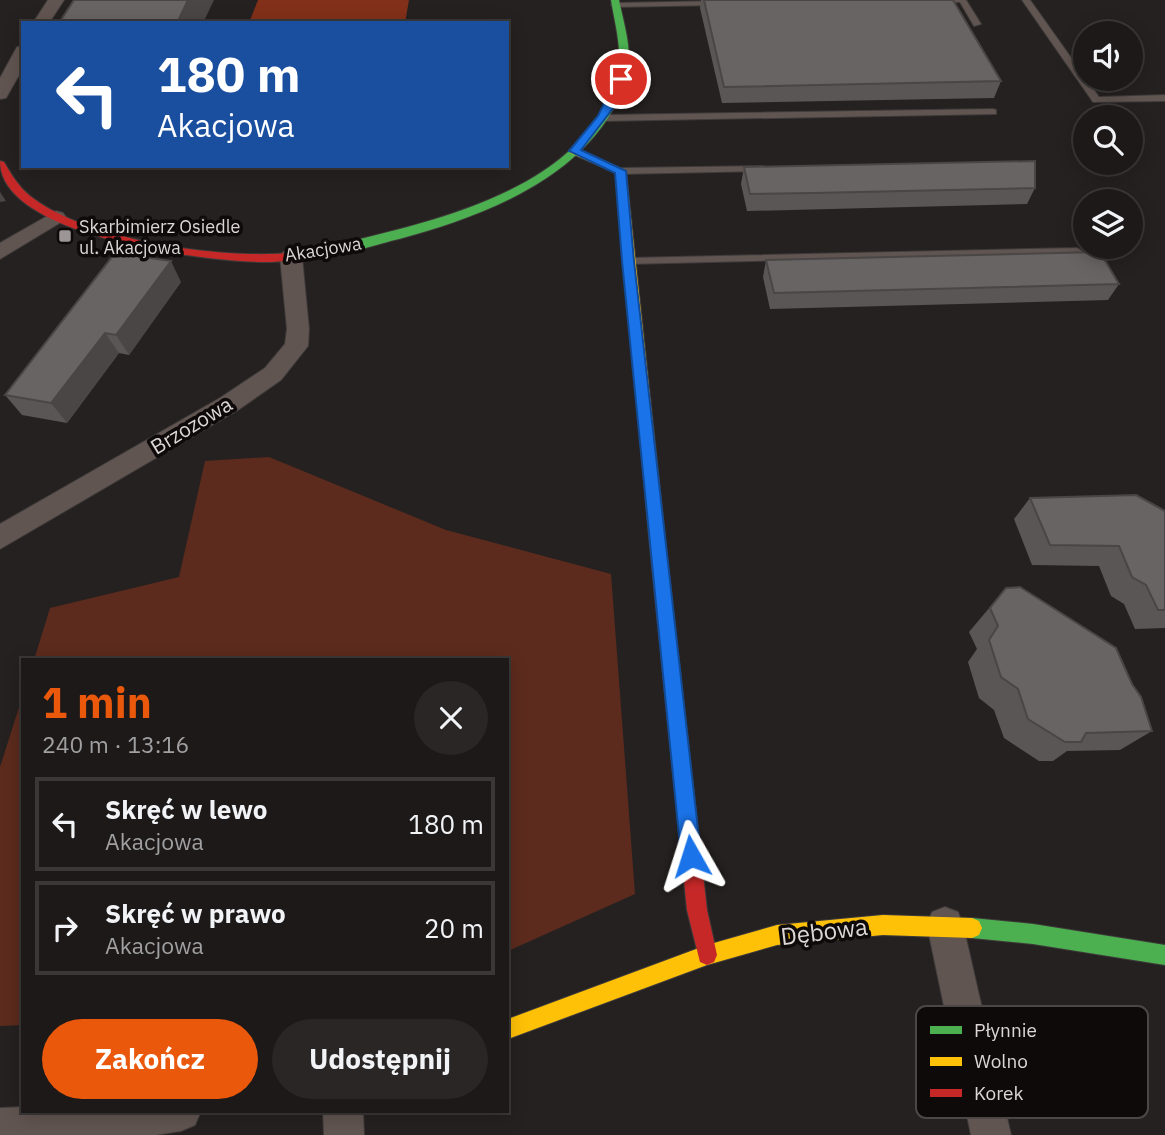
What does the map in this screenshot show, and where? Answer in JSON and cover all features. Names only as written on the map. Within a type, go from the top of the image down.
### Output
[{"type":"street","points":[[42,21],[56,0]]},
{"type":"street","name":"Akacjowa","points":[[0,164],[2,171],[22,196],[56,217],[87,230],[208,255],[291,257],[408,235],[523,187],[574,151],[612,103],[621,79],[623,57],[615,2]]},
{"type":"street","points":[[0,94],[21,55]]},
{"type":"street","points":[[574,151],[621,171],[628,261],[697,909],[707,955]]},
{"type":"street","points":[[0,252],[56,217]]},
{"type":"street","name":"Brzozowa","points":[[0,538],[229,404],[273,374],[296,346],[298,329],[291,257]]},
{"type":"street","name":"Dębowa","points":[[509,1029],[707,955],[777,935],[883,925],[945,925],[1033,934],[1165,955]]},
{"type":"street","points":[[945,925],[963,1006]]},
{"type":"street","points":[[0,1128],[126,1120],[169,1113]]},
{"type":"street","points":[[343,1113],[344,1135]]},
{"type":"lane","points":[[921,1],[962,0],[976,24]]},
{"type":"lane","points":[[1026,0],[1096,100],[1165,98]]},
{"type":"lane","points":[[615,2],[726,3]]},
{"type":"lane","points":[[602,118],[993,112]]},
{"type":"lane","points":[[621,171],[775,169]]},
{"type":"lane","points":[[628,261],[1073,251]]},
{"type":"shaded area","points":[[258,0],[409,0],[405,21],[250,21]]},
{"type":"shaded area","points":[[269,457],[446,530],[611,574],[635,894],[509,951],[509,658],[35,658],[50,608],[179,577],[205,461]]},
{"type":"shaded area","points":[[21,701],[21,1025],[0,1026],[0,767]]},
{"type":"building","points":[[74,0],[188,0],[178,21],[60,21]]},
{"type":"building","points":[[704,0],[953,0],[1001,81],[724,87]]},
{"type":"building","points":[[1035,161],[1035,188],[813,193],[750,194],[744,167]]},
{"type":"building","points":[[115,253],[171,261],[116,335],[105,333],[51,403],[5,395]]},
{"type":"building","points":[[1073,253],[1073,259],[1104,259],[1119,284],[774,293],[766,260]]},
{"type":"building","points":[[1136,495],[1165,511],[1165,610],[1158,610],[1146,585],[1132,577],[1119,546],[1050,545],[1030,498]]},
{"type":"building","points":[[1020,587],[1116,648],[1132,684],[1141,697],[1152,731],[1086,733],[1081,742],[1065,742],[1028,719],[1018,689],[1001,677],[989,640],[998,626],[990,608],[1006,588]]},
{"type":"traffic: fast","points":[[340,248],[420,229],[462,215],[504,197],[544,175],[577,148],[604,117],[621,80],[623,50],[615,0]]},
{"type":"traffic: fast","points":[[972,928],[1033,934],[1165,955]]},
{"type":"traffic: slow","points":[[574,151],[621,171],[658,547]]},
{"type":"traffic: slow","points":[[509,1029],[707,955],[777,935],[883,925],[972,928]]},
{"type":"traffic: jam","points":[[0,164],[14,187],[34,204],[57,217],[115,237],[182,251],[245,257],[271,258],[340,248]]},
{"type":"traffic: jam","points":[[658,547],[697,910],[707,955]]},
{"type":"place","name":"Skarbimierz Osiedle ul. Akacjowa","points":[[65,236]]},
{"type":"route","points":[[621,79],[612,103],[574,151],[621,171],[628,261],[691,856]]}]
